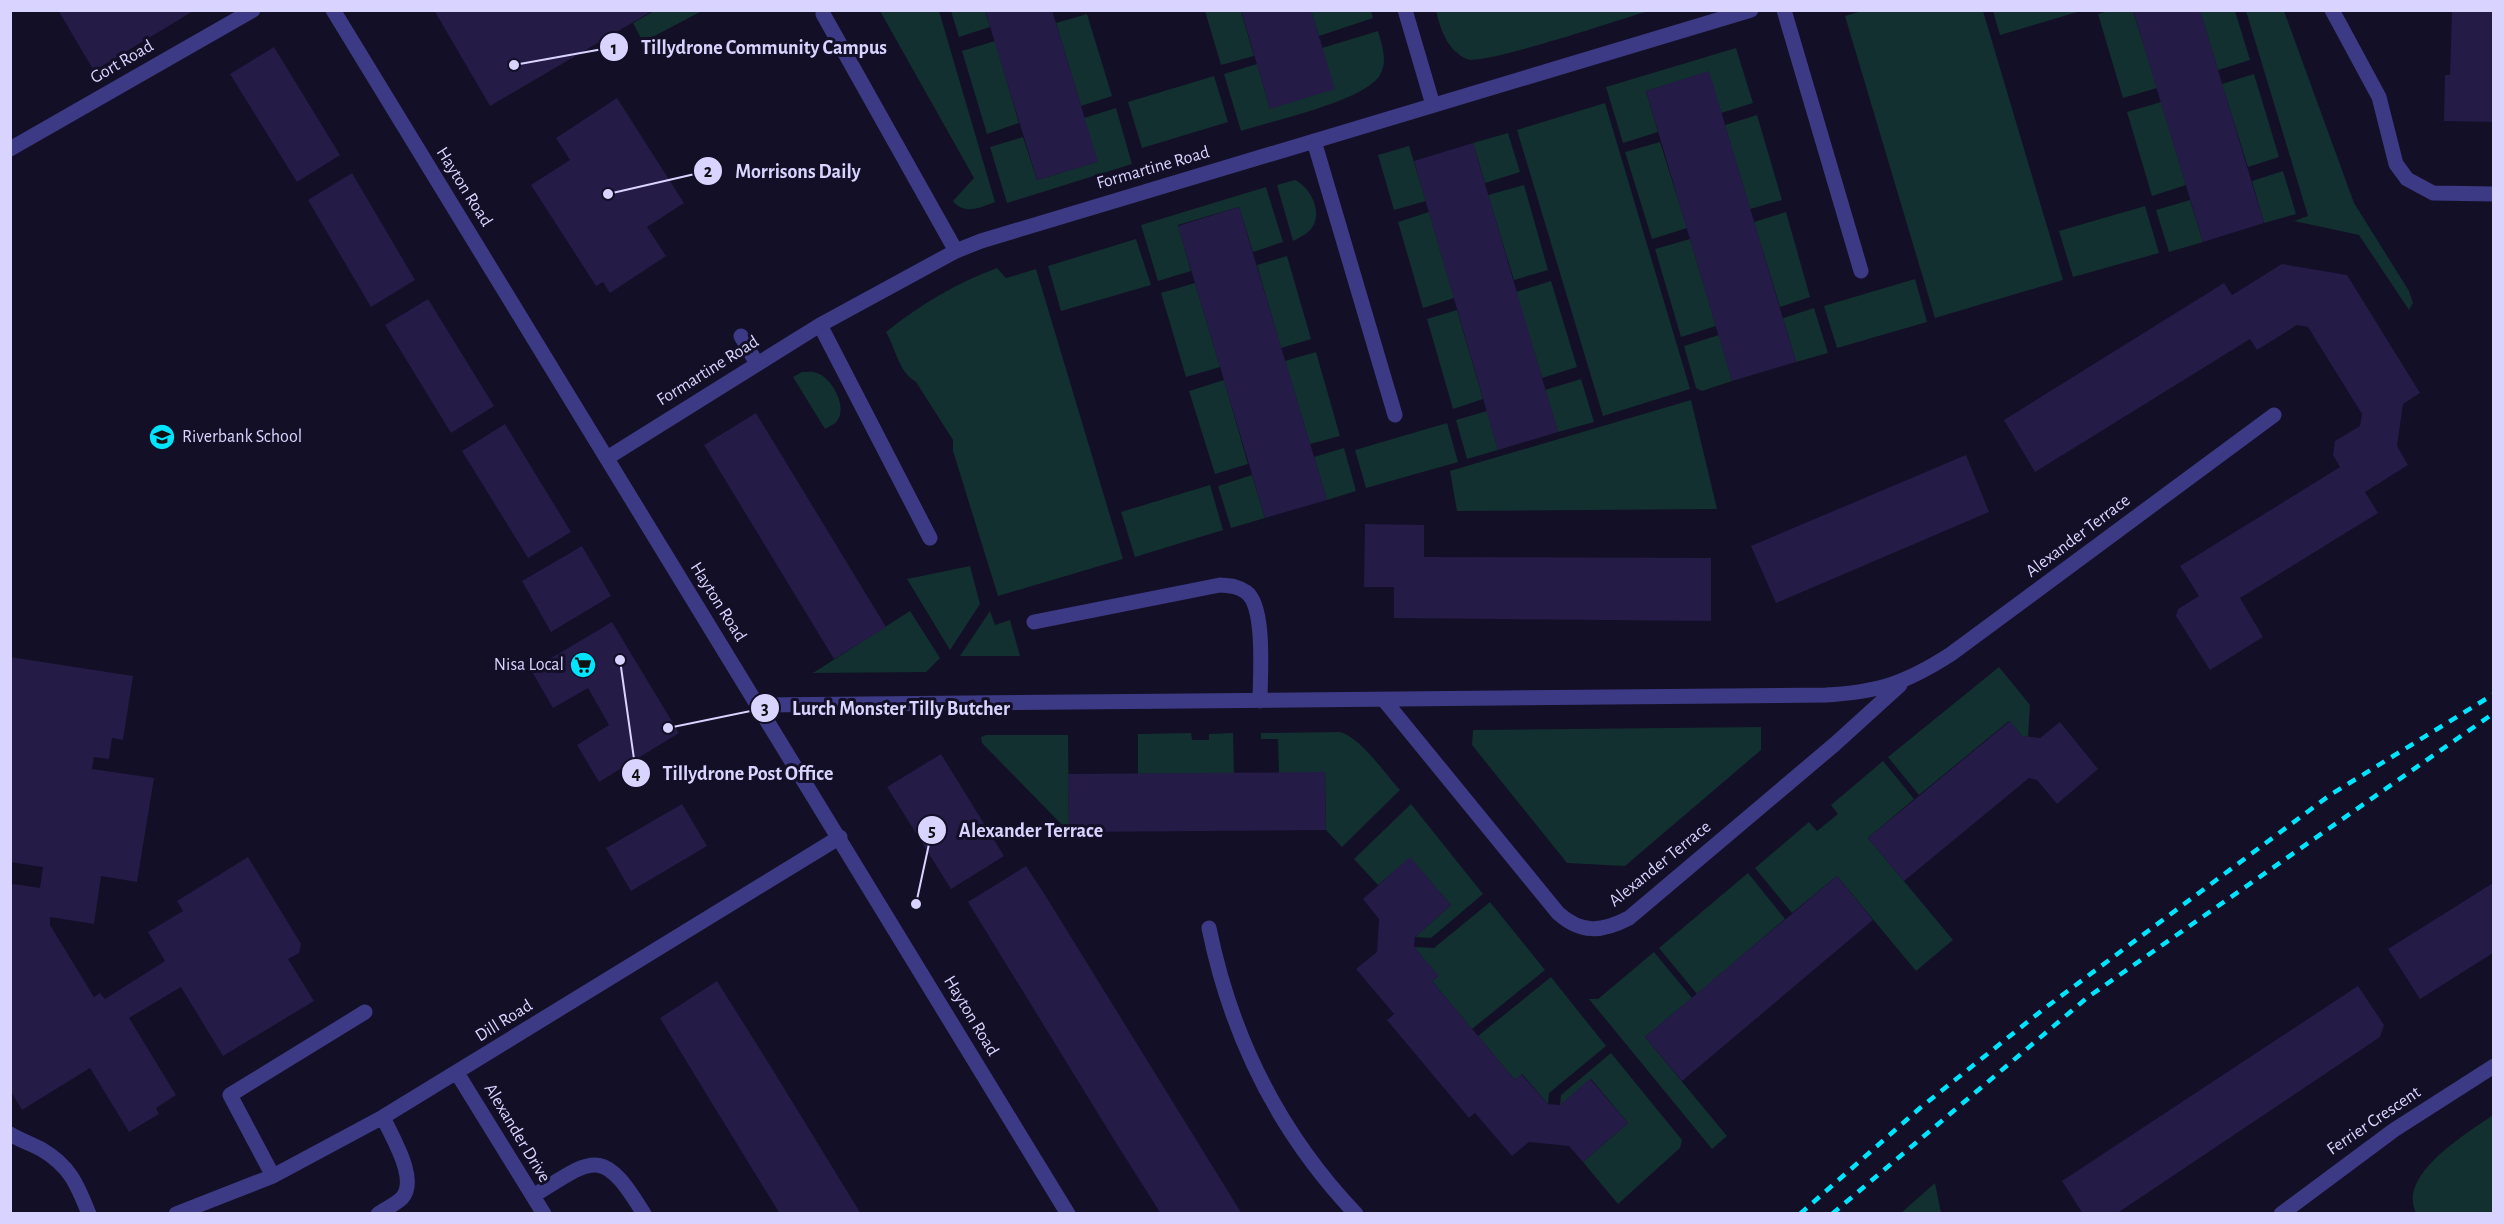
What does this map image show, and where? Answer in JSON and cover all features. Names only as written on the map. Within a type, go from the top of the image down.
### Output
[{"type":"street","name":"Gort Road","points":[[10,149],[253,10]]},
{"type":"street","name":"Hayton Road","points":[[333,10],[840,837],[1068,1214]]},
{"type":"street","points":[[1405,10],[1433,105]]},
{"type":"street","name":"Formartine Road","points":[[607,458],[820,325],[956,251],[1020,228],[1751,10]]},
{"type":"street","points":[[1784,10],[1862,271]]},
{"type":"street","points":[[2332,10],[2379,97],[2396,164],[2407,179],[2433,193],[2493,194]]},
{"type":"street","points":[[823,14],[956,251]]},
{"type":"street","points":[[1314,141],[1395,415]]},
{"type":"street","points":[[820,325],[930,538]]},
{"type":"street","points":[[741,336],[757,364]]},
{"type":"street","name":"Alexander Terrace","points":[[758,705],[1826,695],[1876,690],[1902,682],[1952,654],[2274,415]]},
{"type":"street","points":[[1034,622],[1220,585],[1236,586],[1248,593],[1256,606],[1259,626],[1260,701]]},
{"type":"street","name":"Alexander Terrace","points":[[1384,700],[1557,914],[1579,928],[1597,929],[1615,926],[1629,918],[1835,744],[1902,682]]},
{"type":"street","name":"Dill Road","points":[[176,1214],[273,1176],[383,1117],[840,837]]},
{"type":"street","points":[[1209,928],[1224,992],[1250,1059],[1299,1143],[1320,1173],[1356,1214]]},
{"type":"street","points":[[273,1176],[230,1095],[365,1012]]},
{"type":"street","name":"Ferrier Crescent","points":[[2281,1214],[2394,1130],[2493,1066]]},
{"type":"street","name":"Alexander Drive","points":[[457,1073],[544,1214]]},
{"type":"street","points":[[378,1214],[402,1198],[408,1182],[403,1162],[383,1117]]},
{"type":"street","points":[[10,1134],[41,1150],[68,1169],[89,1214]]},
{"type":"street","points":[[533,1196],[574,1170],[585,1165],[597,1165],[608,1167],[617,1174],[644,1214]]},
{"type":"green space","points":[[1436,10],[1649,11],[1525,49],[1479,59],[1467,59],[1450,45]]},
{"type":"green space","points":[[1993,10],[2081,11],[2000,35]]},
{"type":"green space","points":[[654,11],[702,11],[643,42],[633,23]]},
{"type":"green space","points":[[880,11],[939,11],[995,202],[968,209],[958,206],[953,201],[974,178]]},
{"type":"green space","points":[[951,11],[985,11],[990,27],[959,37]]},
{"type":"green space","points":[[1205,11],[1241,11],[1254,56],[1221,65]]},
{"type":"green space","points":[[1311,11],[1371,11],[1373,18],[1319,36]]},
{"type":"green space","points":[[1862,11],[1983,11],[2063,280],[1935,318],[1845,16]]},
{"type":"green space","points":[[2108,11],[2133,11],[2157,88],[2123,98],[2098,14]]},
{"type":"green space","points":[[2200,11],[2235,11],[2250,60],[2218,70]]},
{"type":"green space","points":[[2246,11],[2284,11],[2354,203],[2409,291],[2413,303],[2409,310],[2359,235],[2294,221],[2308,216]]},
{"type":"green space","points":[[1087,14],[1112,96],[1081,106],[1056,23]]},
{"type":"green space","points":[[1378,31],[1384,53],[1384,64],[1380,75],[1371,84],[1337,102],[1241,131],[1224,74],[1257,64],[1270,109],[1322,48]]},
{"type":"green space","points":[[995,41],[1019,123],[987,134],[962,51]]},
{"type":"green space","points":[[1736,48],[1753,103],[1721,113],[1708,72],[1646,91],[1658,132],[1623,143],[1606,87]]},
{"type":"green space","points":[[2254,74],[2279,157],[2248,167],[2222,84]]},
{"type":"green space","points":[[1214,76],[1228,122],[1142,148],[1128,102]]},
{"type":"green space","points":[[2161,102],[2186,185],[2152,196],[2127,112]]},
{"type":"green space","points":[[1605,103],[1690,389],[1603,416],[1517,130]]},
{"type":"green space","points":[[1116,108],[1132,164],[1007,203],[990,147],[1023,137],[1037,180],[1097,162],[1084,118]]},
{"type":"green space","points":[[1757,115],[1782,200],[1750,209],[1725,125]]},
{"type":"green space","points":[[1508,133],[1520,172],[1485,183],[1473,143]]},
{"type":"green space","points":[[1660,142],[1687,228],[1652,239],[1625,152]]},
{"type":"green space","points":[[1409,146],[1426,201],[1394,210],[1378,155]]},
{"type":"green space","points":[[2283,171],[2296,214],[2264,223],[2252,181]]},
{"type":"green space","points":[[1295,180],[1310,193],[1316,213],[1313,226],[1293,241],[1277,185]]},
{"type":"green space","points":[[1524,185],[1548,270],[1514,280],[1488,195]]},
{"type":"green space","points":[[1266,187],[1283,242],[1253,252],[1239,207],[1178,225],[1191,271],[1158,281],[1141,225]]},
{"type":"green space","points":[[2190,200],[2203,242],[2169,252],[2156,210]]},
{"type":"green space","points":[[2145,206],[2159,253],[2073,277],[2059,231]]},
{"type":"green space","points":[[1429,212],[1454,298],[1423,308],[1398,222]]},
{"type":"green space","points":[[1786,212],[1810,297],[1780,307],[1754,222]]},
{"type":"green space","points":[[1136,239],[1151,285],[1061,311],[1048,266]]},
{"type":"green space","points":[[1690,239],[1716,326],[1681,337],[1655,249]]},
{"type":"green space","points":[[1287,256],[1311,339],[1281,348],[1257,265]]},
{"type":"green space","points":[[997,268],[1006,278],[1036,269],[1123,559],[998,596],[953,451],[953,440],[916,382],[901,366],[886,332],[939,296]]},
{"type":"green space","points":[[1915,279],[1927,322],[1837,348],[1824,306]]},
{"type":"green space","points":[[1551,281],[1577,367],[1542,378],[1516,292]]},
{"type":"green space","points":[[1195,283],[1220,367],[1186,377],[1161,293]]},
{"type":"green space","points":[[1814,308],[1828,353],[1796,362],[1783,318]]},
{"type":"green space","points":[[1457,310],[1483,399],[1453,409],[1427,319]]},
{"type":"green space","points":[[1719,335],[1732,381],[1702,391],[1696,388],[1684,346]]},
{"type":"green space","points":[[1316,352],[1340,436],[1310,444],[1285,361]]},
{"type":"green space","points":[[802,372],[813,372],[823,376],[837,394],[841,408],[840,415],[836,422],[825,429],[793,377]]},
{"type":"green space","points":[[1581,379],[1594,422],[1558,432],[1545,390]]},
{"type":"green space","points":[[1224,380],[1248,464],[1215,474],[1189,391]]},
{"type":"green space","points":[[1691,400],[1717,509],[1457,511],[1450,471]]},
{"type":"green space","points":[[1487,411],[1498,450],[1467,459],[1456,420]]},
{"type":"green space","points":[[1447,423],[1458,462],[1366,488],[1355,450]]},
{"type":"green space","points":[[1344,448],[1356,491],[1327,500],[1314,457]]},
{"type":"green space","points":[[1252,475],[1265,518],[1231,528],[1218,486]]},
{"type":"green space","points":[[1210,485],[1223,530],[1135,557],[1121,512]]},
{"type":"green space","points":[[970,566],[980,604],[950,650],[907,579]]},
{"type":"green space","points":[[910,611],[940,658],[926,672],[813,673]]},
{"type":"green space","points":[[990,611],[995,625],[1010,620],[1020,656],[960,656]]},
{"type":"green space","points":[[1999,667],[2030,705],[2028,737],[2022,736],[2009,721],[1919,795],[1888,757]]},
{"type":"green space","points":[[1761,727],[1761,750],[1625,866],[1567,863],[1472,745],[1473,730]]},
{"type":"green space","points":[[1339,732],[1355,740],[1372,756],[1400,790],[1342,847],[1326,830],[1325,773],[1279,773],[1278,739],[1261,739],[1261,733]]},
{"type":"green space","points":[[1191,733],[1192,740],[1209,740],[1209,734],[1233,733],[1234,773],[1138,774],[1138,734]]},
{"type":"green space","points":[[986,735],[1068,735],[1069,832],[982,743],[981,737]]},
{"type":"green space","points":[[1883,761],[1914,799],[1868,838],[1953,940],[1916,971],[1837,876],[1792,913],[1755,868],[1809,822],[1817,831],[1838,814],[1831,805]]},
{"type":"green space","points":[[1411,804],[1483,894],[1431,938],[1415,937],[1451,905],[1410,858],[1378,885],[1354,859]]},
{"type":"green space","points":[[1748,873],[1785,919],[1697,994],[1659,948]]},
{"type":"green space","points":[[1490,902],[1545,970],[1472,1029],[1432,981],[1438,976],[1414,947],[1434,948]]},
{"type":"green space","points":[[1654,952],[1692,998],[1645,1037],[1727,1136],[1712,1149],[1589,999],[1598,999]]},
{"type":"green space","points":[[1551,977],[1606,1046],[1549,1093],[1548,1104],[1522,1074],[1515,1080],[1478,1036]]},
{"type":"green space","points":[[1611,1053],[1682,1140],[1680,1148],[1618,1204],[1583,1162],[1628,1123],[1591,1079],[1560,1105],[1561,1095]]},
{"type":"green space","points":[[2493,1115],[2493,1213],[2416,1213],[2413,1198],[2416,1184],[2425,1170],[2438,1156]]},
{"type":"green space","points":[[1935,1183],[1941,1213],[1901,1213]]},
{"type":"building","points":[[58,10],[195,10],[94,71]]},
{"type":"building","points":[[434,10],[654,10],[490,106]]},
{"type":"building","points":[[985,10],[1052,10],[1098,162],[1037,180]]},
{"type":"building","points":[[1241,10],[1311,10],[1335,89],[1270,109]]},
{"type":"building","points":[[2133,10],[2200,10],[2264,223],[2203,242]]},
{"type":"building","points":[[2452,11],[2493,12],[2493,122],[2444,121],[2445,75],[2450,75]]},
{"type":"building","points":[[274,47],[340,155],[297,182],[230,74]]},
{"type":"building","points":[[1709,71],[1796,362],[1732,381],[1646,91]]},
{"type":"building","points":[[617,98],[684,203],[647,227],[666,256],[610,293],[603,282],[596,286],[531,185],[570,160],[556,138]]},
{"type":"building","points":[[1473,143],[1558,432],[1498,450],[1414,161]]},
{"type":"building","points":[[352,173],[415,280],[371,307],[308,200]]},
{"type":"building","points":[[1239,207],[1327,500],[1265,518],[1178,226]]},
{"type":"building","points":[[2282,264],[2347,275],[2420,393],[2403,404],[2397,446],[2408,465],[2365,492],[2378,513],[2240,598],[2263,637],[2210,670],[2176,616],[2178,609],[2199,596],[2180,566],[2340,467],[2333,455],[2335,441],[2360,426],[2362,414],[2308,327],[2297,325],[2257,350],[2250,339],[2035,472],[2004,420],[2224,283],[2232,295]]},
{"type":"building","points":[[428,299],[494,406],[451,433],[385,325]]},
{"type":"building","points":[[756,413],[886,627],[834,659],[704,445]]},
{"type":"building","points":[[505,424],[571,532],[528,558],[462,451]]},
{"type":"building","points":[[1966,455],[1989,512],[1776,603],[1751,546]]},
{"type":"building","points":[[1365,524],[1424,525],[1424,557],[1711,558],[1711,621],[1394,618],[1394,587],[1364,587]]},
{"type":"building","points":[[582,546],[611,596],[551,632],[522,581]]},
{"type":"building","points":[[612,622],[679,733],[599,782],[577,745],[609,725],[588,688],[553,708],[531,670]]},
{"type":"building","points":[[10,657],[133,676],[123,740],[112,738],[109,759],[94,757],[92,769],[154,778],[137,882],[101,876],[94,924],[50,917],[50,925],[94,997],[100,993],[105,999],[165,961],[148,932],[183,911],[177,901],[248,857],[301,944],[299,953],[288,959],[314,1001],[223,1056],[181,987],[129,1018],[176,1095],[156,1108],[159,1114],[129,1132],[90,1068],[22,1110],[10,1090],[10,886],[14,884],[40,888],[43,867],[10,862]]},
{"type":"building","points":[[2010,721],[2022,736],[2040,738],[2060,722],[2098,769],[2057,804],[2037,780],[2029,778],[1904,881],[1868,838]]},
{"type":"building","points":[[941,754],[1004,856],[951,889],[887,787]]},
{"type":"building","points":[[1325,772],[1326,830],[1069,832],[1068,774]]},
{"type":"building","points":[[682,804],[707,846],[631,891],[606,848]]},
{"type":"building","points":[[1410,857],[1451,905],[1415,937],[1414,947],[1439,976],[1432,981],[1515,1080],[1521,1074],[1548,1104],[1560,1105],[1590,1079],[1628,1123],[1583,1162],[1569,1146],[1529,1142],[1512,1156],[1475,1113],[1469,1118],[1387,1020],[1394,1014],[1356,969],[1377,952],[1379,919],[1363,899]]},
{"type":"building","points":[[1026,866],[1242,1214],[1161,1214],[1113,1138],[968,902]]},
{"type":"building","points":[[1837,876],[1873,920],[1682,1081],[1645,1037]]},
{"type":"building","points":[[2493,883],[2493,953],[2420,999],[2388,949]]},
{"type":"building","points":[[717,981],[861,1214],[780,1214],[660,1018]]},
{"type":"building","points":[[2358,986],[2384,1025],[2380,1037],[2116,1214],[2083,1214],[2062,1181]]},
{"type":"railway","points":[[1800,1214],[1920,1108],[2045,1008],[2330,795],[2494,694]]},
{"type":"railway","points":[[1832,1214],[2088,997],[2494,713]]},
{"type":"place","name":"Tillydrone Community Campus","points":[[514,65]]},
{"type":"place","name":"Morrisons Daily","points":[[608,194]]},
{"type":"place","name":"Riverbank School","points":[[162,437]]},
{"type":"place","name":"Tillydrone Post Office","points":[[620,660]]},
{"type":"place","name":"Nisa Local","points":[[583,665]]},
{"type":"place","name":"Lurch Monster Tilly Butcher","points":[[668,728]]},
{"type":"place","name":"Alexander Terrace","points":[[916,904]]}]
